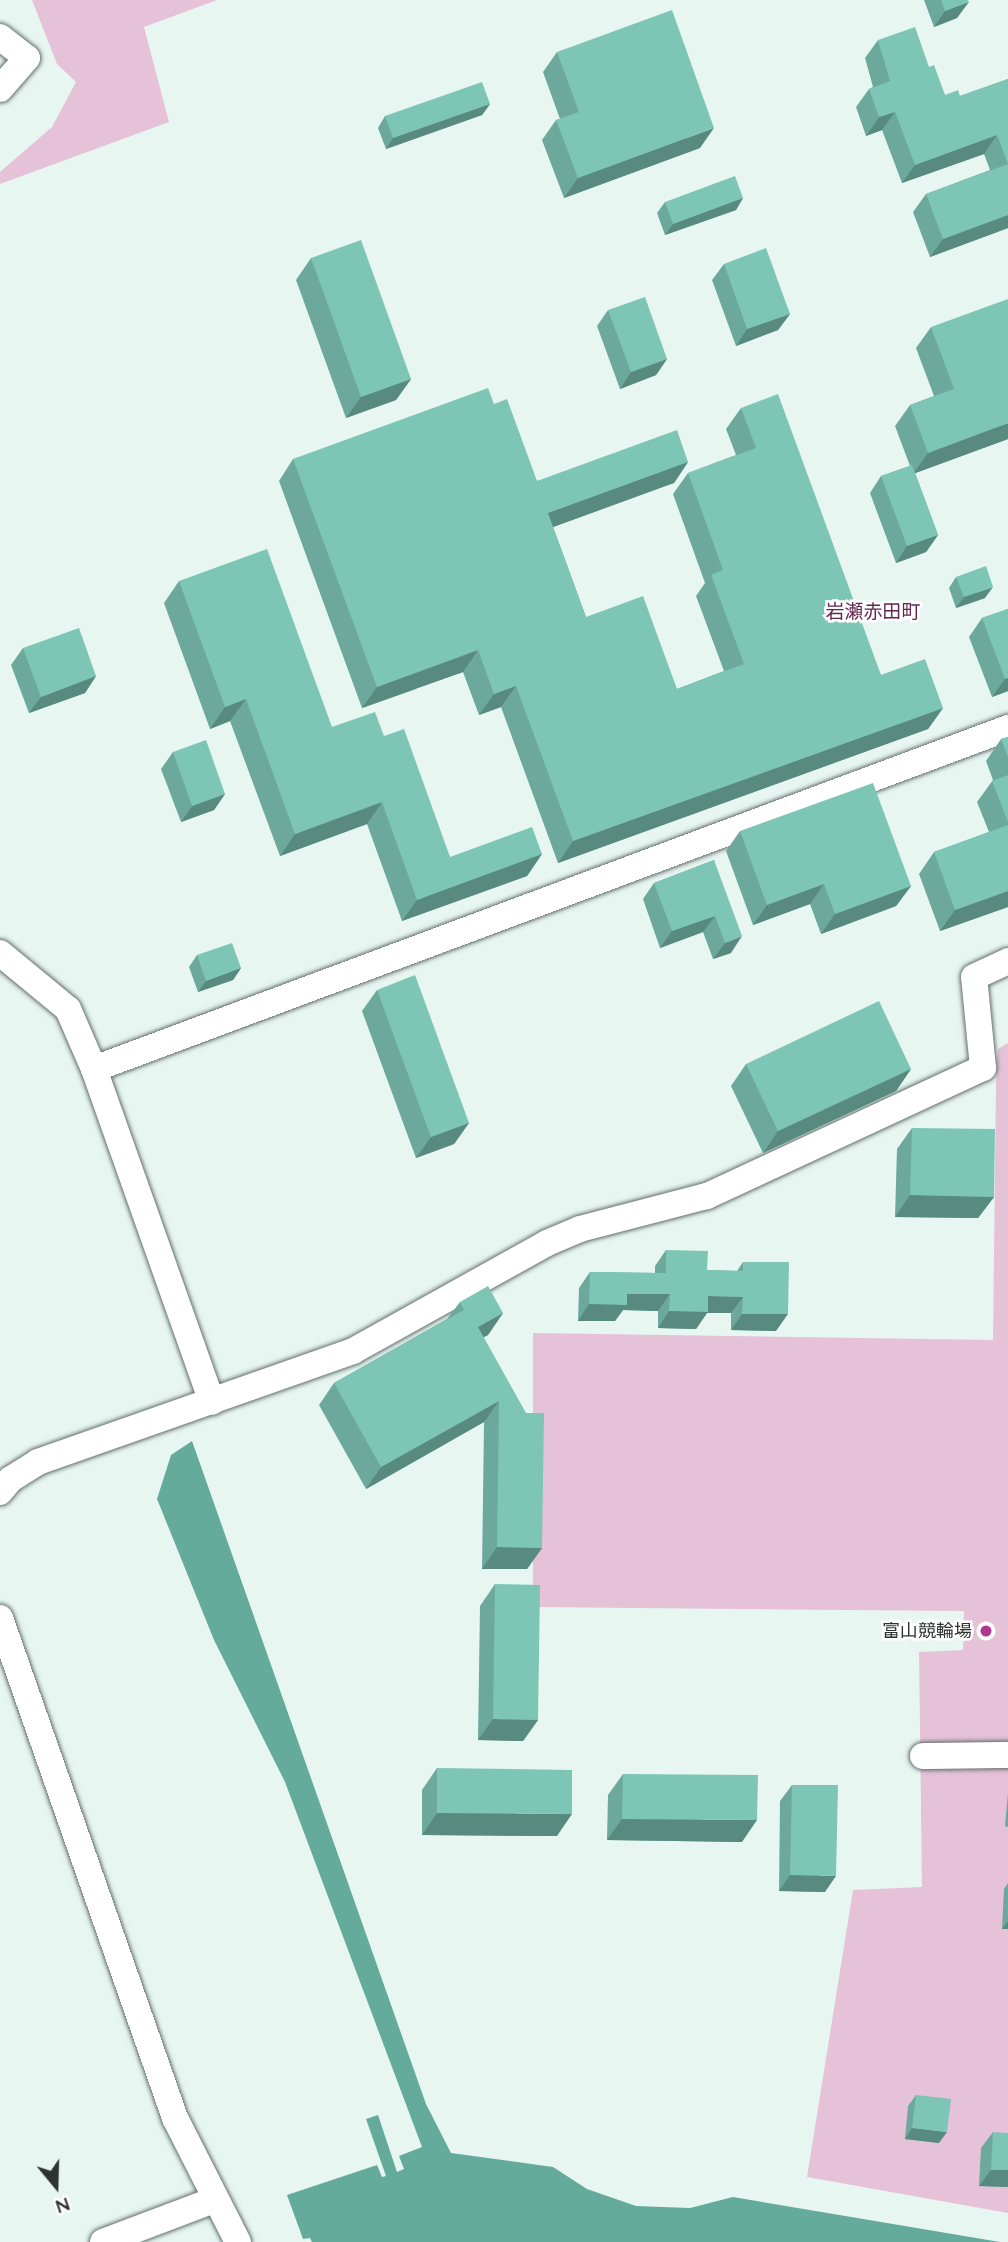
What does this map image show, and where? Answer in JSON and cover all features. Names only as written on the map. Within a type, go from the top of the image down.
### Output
[{"type":"street","points":[[0,37],[27,58],[0,89]]},
{"type":"street","points":[[94,1069],[1008,728]]},
{"type":"street","points":[[0,953],[68,1009],[94,1069],[212,1402]]},
{"type":"street","points":[[0,1492],[11,1479],[38,1462],[353,1351],[528,1252],[558,1238],[580,1229],[707,1196],[983,1068],[974,977],[1008,961]]},
{"type":"street","points":[[0,1618],[175,2118],[214,2200],[238,2242]]},
{"type":"street","points":[[923,1756],[1008,1755]]},
{"type":"street","points":[[103,2242],[214,2200]]},
{"type":"shaded area","points":[[32,0],[217,0],[144,27],[169,122],[0,184],[0,172],[52,127],[76,82],[57,64]]},
{"type":"shaded area","name":"富山競輪場","points":[[1008,1043],[1008,2213],[807,2177],[853,1890],[922,1887],[919,1652],[963,1650],[964,1611],[533,1607],[533,1333],[993,1340],[996,1083],[998,1049]]},
{"type":"shaded area","points":[[192,1441],[426,2104],[451,2153],[553,2167],[587,2189],[636,2206],[690,2208],[733,2197],[1000,2242],[312,2242],[310,2238],[303,2239],[287,2195],[377,2165],[382,2177],[386,2176],[366,2119],[378,2115],[397,2172],[404,2169],[399,2156],[422,2147],[285,1782],[214,1640],[157,1499],[171,1455]]},
{"type":"building","points":[[941,0],[968,0],[969,2],[945,11]]},
{"type":"building","points":[[672,10],[714,128],[578,178],[556,120],[579,112],[557,52]]},
{"type":"building","points":[[915,27],[929,67],[934,65],[945,95],[958,90],[960,96],[1008,79],[1008,164],[997,135],[915,165],[895,112],[879,117],[869,89],[890,81],[878,40]]},
{"type":"building","points":[[482,82],[490,104],[393,138],[385,116]]},
{"type":"building","points":[[1008,164],[1008,215],[943,239],[926,194]]},
{"type":"building","points":[[735,176],[743,198],[673,224],[665,202]]},
{"type":"building","points":[[361,240],[411,379],[361,397],[311,258]]},
{"type":"building","points":[[766,248],[790,314],[747,329],[724,264]]},
{"type":"building","points":[[645,297],[667,359],[631,372],[608,310]]},
{"type":"building","points":[[1008,299],[1008,423],[928,453],[910,405],[954,389],[931,327]]},
{"type":"building","points":[[488,388],[494,404],[507,399],[537,481],[677,430],[688,462],[548,513],[586,617],[643,596],[677,689],[744,664],[711,575],[723,570],[688,473],[756,448],[741,408],[778,394],[881,675],[925,659],[943,708],[573,841],[516,686],[494,694],[478,650],[377,687],[293,459]]},
{"type":"building","points":[[912,465],[938,535],[907,546],[881,476]]},
{"type":"building","points":[[267,549],[332,727],[375,712],[384,736],[404,729],[450,857],[532,827],[542,854],[417,900],[382,802],[295,834],[246,699],[225,707],[179,581]]},
{"type":"building","points":[[986,566],[993,587],[964,597],[956,577]]},
{"type":"building","points":[[1008,609],[1008,678],[1005,679],[982,618]]},
{"type":"building","points":[[79,628],[96,676],[41,697],[23,648]]},
{"type":"building","points":[[1008,737],[1008,757],[1001,739]]},
{"type":"building","points":[[206,740],[225,794],[192,806],[173,752]]},
{"type":"building","points":[[1008,775],[1008,822],[992,781]]},
{"type":"building","points":[[873,783],[911,886],[835,914],[824,884],[767,905],[740,831]]},
{"type":"building","points":[[1008,825],[1008,891],[955,910],[934,852]]},
{"type":"building","points":[[714,860],[742,936],[725,943],[715,916],[672,931],[654,883]]},
{"type":"building","points":[[232,943],[241,968],[206,981],[197,955]]},
{"type":"building","points":[[415,975],[469,1123],[431,1137],[377,990]]},
{"type":"building","points":[[879,1001],[911,1069],[778,1131],[746,1064]]},
{"type":"building","points":[[912,1128],[995,1129],[994,1197],[910,1195]]},
{"type":"building","points":[[666,1250],[708,1251],[707,1270],[743,1271],[743,1262],[789,1262],[788,1314],[742,1314],[743,1297],[708,1296],[708,1312],[669,1311],[670,1294],[627,1294],[627,1305],[589,1304],[590,1272],[666,1273]]},
{"type":"building","points":[[488,1286],[503,1313],[478,1327],[526,1413],[544,1413],[542,1548],[497,1547],[499,1401],[381,1467],[334,1383],[464,1310],[460,1302]]},
{"type":"building","points":[[495,1584],[540,1585],[538,1720],[493,1719]]},
{"type":"building","points":[[437,1768],[572,1770],[572,1814],[437,1813]]},
{"type":"building","points":[[623,1774],[758,1775],[757,1820],[622,1819]]},
{"type":"building","points":[[792,1785],[838,1785],[836,1876],[790,1875]]},
{"type":"building","points":[[916,2095],[951,2099],[947,2132],[912,2128]]},
{"type":"building","points":[[993,2132],[1008,2133],[1008,2170],[991,2170]]},
{"type":"place","name":"富山競輪場","points":[[986,1631]]},
{"type":"district","name":"岩瀬赤田町","points":[[873,612]]}]
